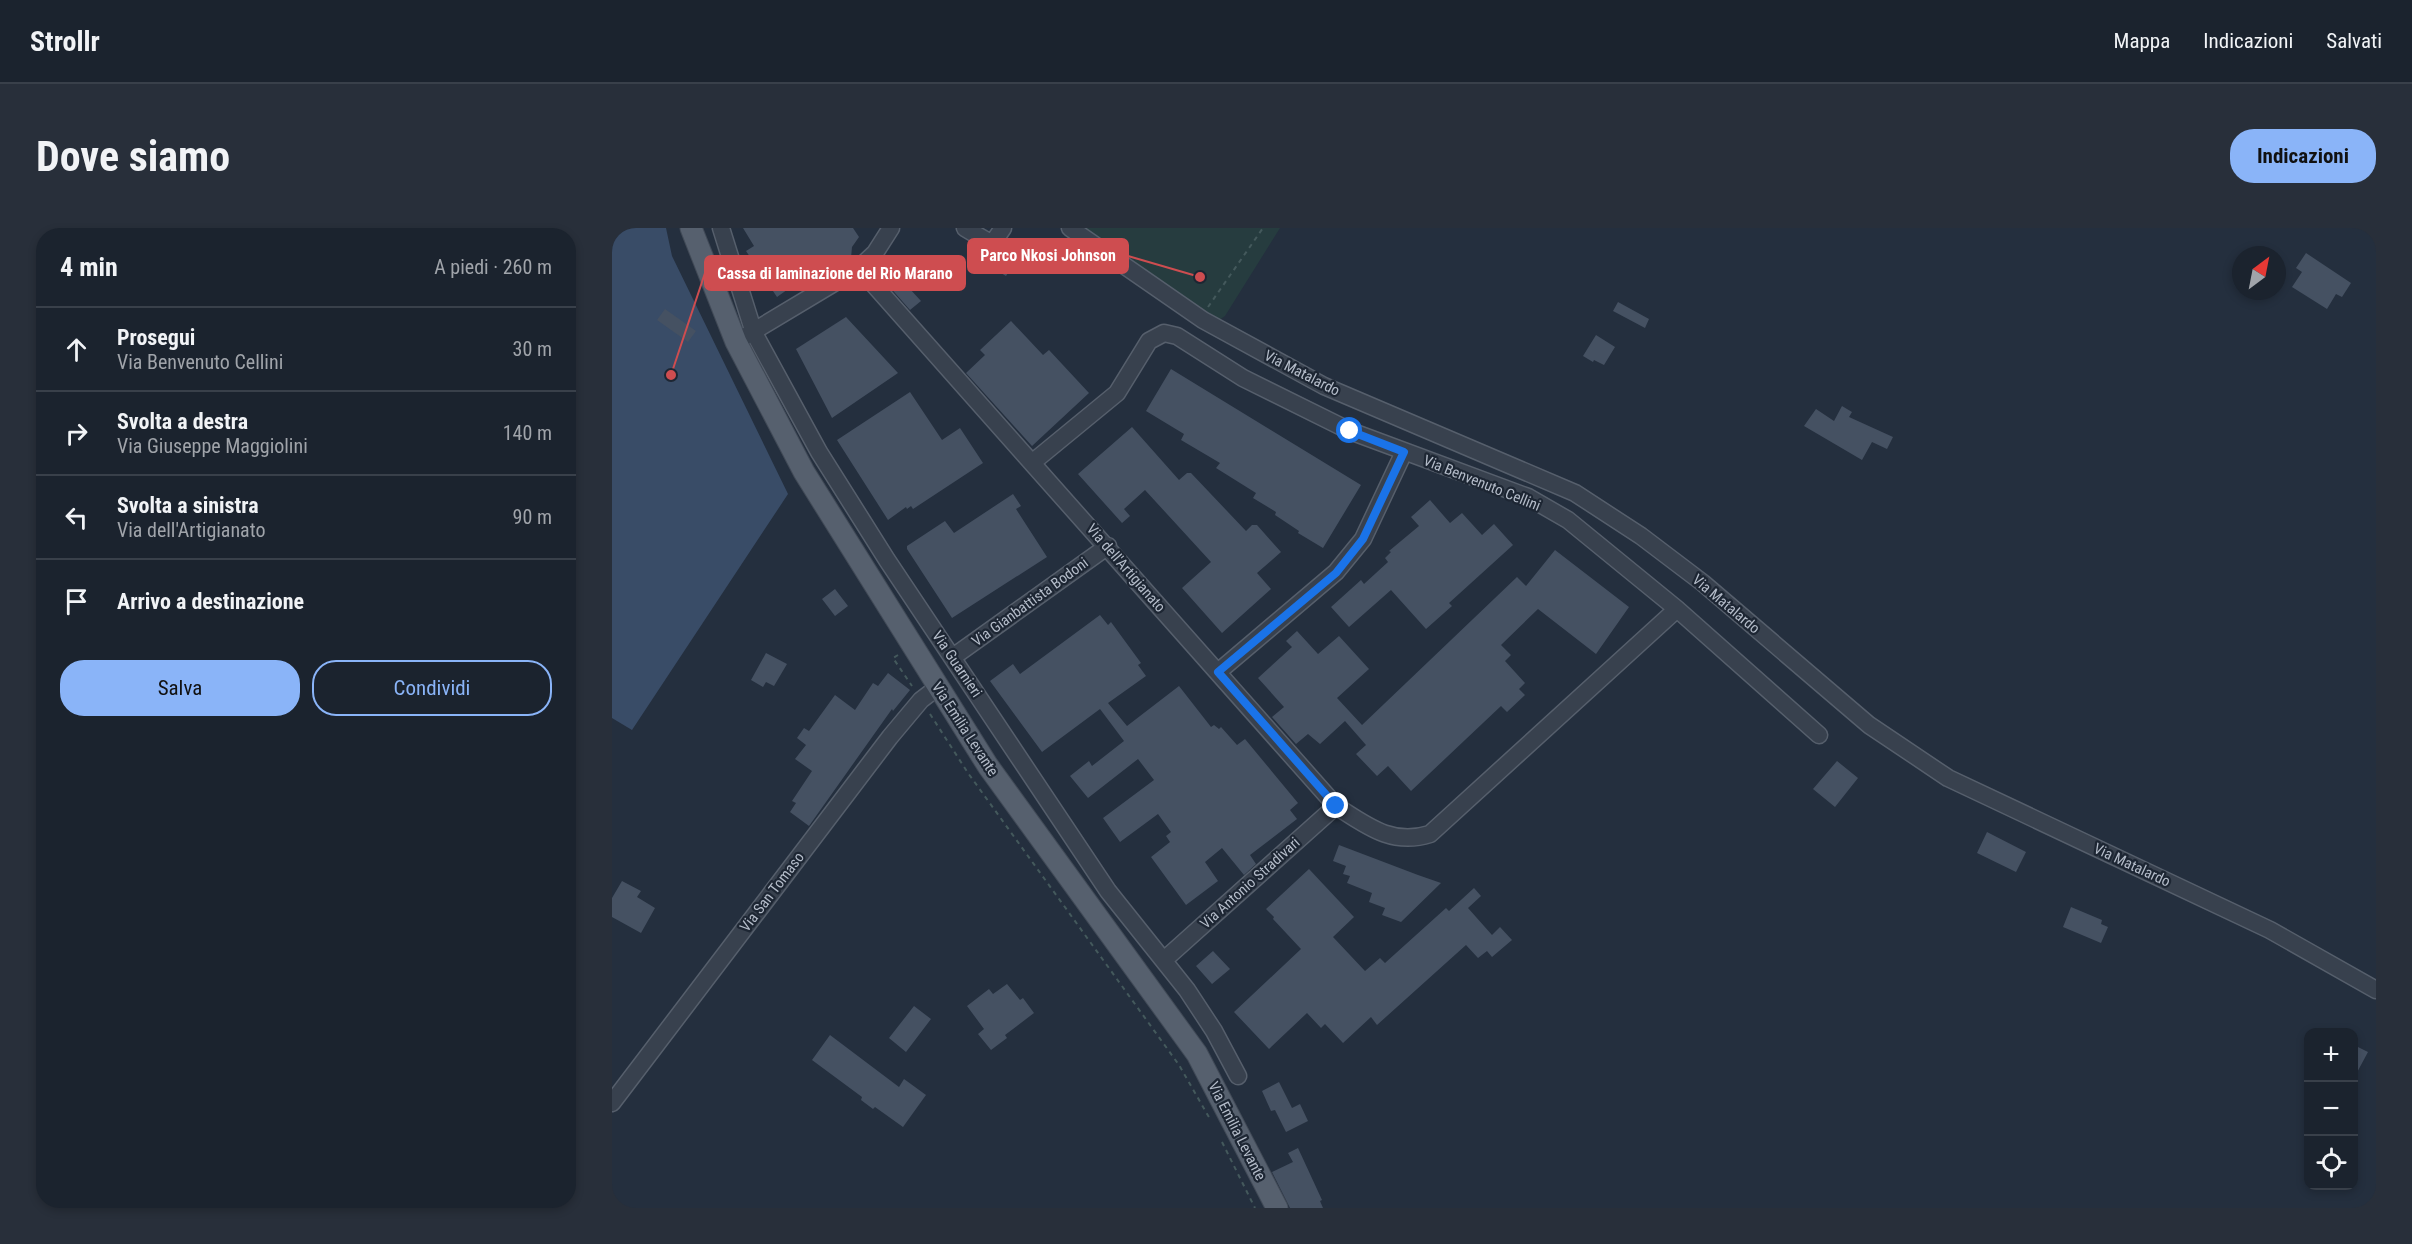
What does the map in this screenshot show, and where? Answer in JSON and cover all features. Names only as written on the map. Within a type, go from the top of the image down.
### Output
[{"type":"main road","name":"Via Emilia Levante","points":[[691,228],[745,337],[804,472],[865,573],[929,693],[987,766],[1197,1054],[1276,1208]]},
{"type":"street","name":"Via Guarnieri","points":[[721,228],[745,337],[887,560],[1108,891],[1164,960],[1214,1031],[1238,1076]]},
{"type":"street","points":[[745,337],[859,268],[875,253],[891,228]]},
{"type":"street","points":[[965,228],[992,244],[1003,228]]},
{"type":"street","name":"Via Matalardo","points":[[1070,228],[1201,318],[1324,386],[1575,493],[1641,536],[1703,583],[1869,725],[1948,778],[2270,930],[2376,990]]},
{"type":"street","name":"Via dell'Artigianato","points":[[859,268],[1108,546],[1336,806],[1376,832],[1412,839],[1430,834],[1677,609]]},
{"type":"street","name":"Via Benvenuto Cellini","points":[[1033,462],[1117,393],[1149,341],[1164,333],[1177,336],[1243,378],[1350,431],[1528,497],[1568,520],[1677,609],[1819,735]]},
{"type":"street","points":[[1218,672],[1336,573],[1363,539],[1404,452]]},
{"type":"street","name":"Via Gianbattista Bodoni","points":[[953,657],[1108,546]]},
{"type":"street","points":[[865,573],[887,560]]},
{"type":"street","name":"Via San Tomaso","points":[[612,1103],[890,736],[929,693]]},
{"type":"street","name":"Via Antonio Stradivari","points":[[1164,960],[1336,806]]},
{"type":"street","points":[[1087,905],[1108,891]]},
{"type":"path","points":[[1201,318],[1263,228]]},
{"type":"path","points":[[893,658],[929,693],[968,773],[1179,1065],[1214,1126]]},
{"type":"path","points":[[1219,1137],[1255,1208]]},
{"type":"green space","points":[[1079,228],[1280,228],[1225,316],[1216,322]]},
{"type":"water","points":[[612,228],[666,228],[672,256],[788,494],[632,730],[612,718]]},
{"type":"building","points":[[743,228],[853,228],[859,237],[852,247],[851,258],[803,289],[798,282],[777,297],[746,251],[754,246]]},
{"type":"building","points":[[2306,253],[2351,283],[2342,297],[2336,294],[2327,309],[2292,287],[2302,272],[2296,268]]},
{"type":"building","points":[[990,254],[995,254],[1013,265],[1006,276],[984,263]]},
{"type":"building","points":[[898,276],[921,301],[910,310],[888,285]]},
{"type":"building","points":[[1618,302],[1649,319],[1645,328],[1613,311]]},
{"type":"building","points":[[665,309],[696,331],[688,342],[657,320]]},
{"type":"building","points":[[846,317],[898,373],[832,418],[796,349]]},
{"type":"building","points":[[1011,321],[1043,355],[1049,350],[1089,393],[1032,446],[966,373],[985,355],[980,350]]},
{"type":"building","points":[[1596,335],[1615,347],[1604,365],[1583,356]]},
{"type":"building","points":[[1171,369],[1361,485],[1323,548],[1298,533],[1299,531],[1275,515],[1276,512],[1253,498],[1256,493],[1216,468],[1220,463],[1181,440],[1184,434],[1146,411]]},
{"type":"building","points":[[910,392],[942,440],[960,428],[983,463],[913,509],[911,506],[907,509],[906,507],[888,520],[837,440]]},
{"type":"building","points":[[1842,406],[1852,412],[1849,417],[1893,437],[1887,449],[1872,442],[1862,460],[1804,426],[1816,409],[1834,421]]},
{"type":"building","points":[[1132,427],[1179,480],[1187,473],[1191,473],[1246,531],[1252,525],[1257,525],[1281,552],[1257,573],[1271,589],[1222,633],[1182,588],[1211,562],[1145,490],[1124,509],[1130,516],[1122,523],[1078,474]]},
{"type":"building","points":[[1013,494],[1021,506],[1016,509],[1047,557],[952,618],[907,546],[945,521],[954,533]]},
{"type":"building","points":[[1430,500],[1450,523],[1462,513],[1482,535],[1494,524],[1513,545],[1449,603],[1452,606],[1426,629],[1391,590],[1349,627],[1331,607],[1361,580],[1364,584],[1388,562],[1385,558],[1391,552],[1389,551],[1419,526],[1411,517]]},
{"type":"building","points":[[1555,550],[1629,607],[1596,654],[1538,609],[1501,645],[1511,655],[1505,661],[1525,683],[1519,689],[1525,695],[1507,712],[1501,706],[1411,791],[1388,766],[1377,776],[1356,754],[1366,745],[1345,721],[1320,744],[1308,734],[1296,744],[1272,717],[1284,707],[1258,678],[1292,647],[1286,641],[1297,631],[1318,654],[1339,636],[1369,669],[1337,698],[1362,725],[1517,577],[1526,586]]},
{"type":"building","points":[[835,589],[848,606],[835,616],[822,599]]},
{"type":"building","points":[[1100,615],[1108,625],[1111,622],[1141,663],[1138,665],[1146,676],[1108,703],[1127,726],[1179,686],[1211,727],[1214,725],[1219,729],[1221,727],[1237,745],[1245,739],[1298,803],[1290,810],[1297,819],[1250,855],[1256,864],[1244,875],[1222,848],[1205,862],[1218,881],[1186,905],[1151,857],[1170,842],[1166,836],[1171,832],[1158,814],[1120,842],[1103,818],[1154,780],[1138,759],[1088,798],[1070,776],[1089,761],[1092,766],[1124,741],[1100,709],[1042,752],[990,681],[1013,664],[1020,674]]},
{"type":"building","points":[[766,653],[787,664],[774,686],[766,682],[763,687],[751,680]]},
{"type":"building","points":[[888,673],[910,690],[893,711],[892,709],[809,826],[790,812],[796,803],[792,801],[812,771],[795,759],[806,745],[797,738],[804,728],[809,731],[835,695],[855,710],[873,683],[878,686]]},
{"type":"building","points":[[1837,761],[1858,778],[1835,807],[1813,789]]},
{"type":"building","points":[[1987,832],[2026,852],[2016,872],[1977,853]]},
{"type":"building","points":[[1339,845],[1441,883],[1401,922],[1382,915],[1385,908],[1369,902],[1372,893],[1347,883],[1350,876],[1343,874],[1346,866],[1333,861]]},
{"type":"building","points":[[1309,869],[1354,917],[1333,937],[1365,971],[1380,958],[1385,963],[1446,908],[1449,911],[1474,888],[1481,896],[1468,908],[1492,935],[1500,927],[1512,940],[1492,957],[1487,951],[1478,958],[1466,945],[1377,1025],[1371,1017],[1343,1043],[1325,1024],[1321,1028],[1307,1013],[1269,1049],[1234,1012],[1301,949],[1266,909]]},
{"type":"building","points":[[622,881],[641,891],[637,897],[655,908],[641,933],[612,917],[612,898]]},
{"type":"building","points":[[2071,907],[2102,920],[2101,924],[2108,927],[2101,943],[2063,927]]},
{"type":"building","points":[[1213,951],[1230,969],[1212,984],[1196,966]]},
{"type":"building","points":[[1007,984],[1020,1000],[1023,998],[1034,1013],[1005,1035],[1007,1038],[991,1050],[978,1034],[984,1029],[967,1006],[989,989],[993,994]]},
{"type":"building","points":[[914,1006],[931,1019],[906,1052],[889,1038]]},
{"type":"building","points":[[830,1035],[899,1087],[904,1079],[926,1095],[903,1127],[875,1107],[873,1109],[861,1100],[862,1097],[812,1060]]},
{"type":"building","points":[[2358,1047],[2368,1052],[2358,1071]]},
{"type":"building","points":[[1279,1082],[1292,1108],[1300,1104],[1308,1121],[1286,1132],[1275,1110],[1271,1111],[1262,1091]]},
{"type":"building","points":[[1298,1148],[1322,1200],[1320,1201],[1323,1208],[1290,1208],[1272,1172],[1293,1162],[1288,1153]]},
{"type":"place","name":"Parco Nkosi Johnson","points":[[1200,277]]},
{"type":"place","name":"Cassa di laminazione del Rio Marano","points":[[671,375]]},
{"type":"route","points":[[1336,806],[1218,672],[1336,573],[1363,539],[1404,452],[1350,431]]}]
